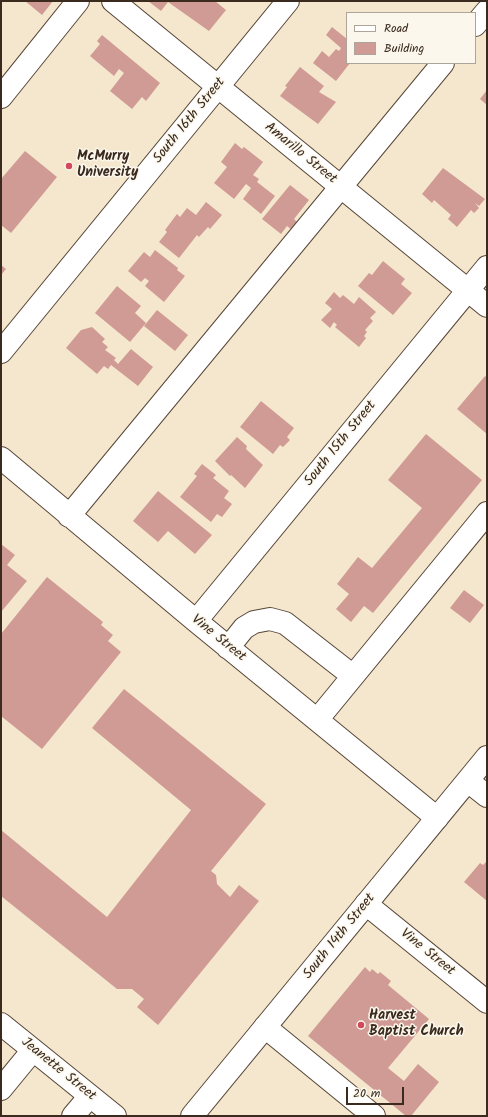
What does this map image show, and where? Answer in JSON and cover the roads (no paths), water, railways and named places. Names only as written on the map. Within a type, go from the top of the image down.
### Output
[{"type":"street","points":[[1,97],[78,1]]},
{"type":"street","name":"Amarillo Street","points":[[113,1],[487,306]]},
{"type":"street","name":"South 16th Street","points":[[1,352],[288,1]]},
{"type":"street","points":[[476,24],[487,11]]},
{"type":"street","points":[[69,516],[340,186],[443,64]]},
{"type":"street","name":"South 15th Street","points":[[196,621],[487,267]]},
{"type":"street","name":"Vine Street","points":[[1,458],[228,648],[437,818]]},
{"type":"street","points":[[317,720],[487,512]]},
{"type":"street","points":[[228,648],[244,628],[254,622],[270,619],[285,623],[353,676]]},
{"type":"street","name":"South 14th Street","points":[[192,1116],[487,757]]},
{"type":"street","points":[[468,781],[487,796]]},
{"type":"street","name":"Vine Street","points":[[366,904],[487,1002]]},
{"type":"street","name":"Jeanette Street","points":[[1,1024],[115,1116]]},
{"type":"street","points":[[265,1027],[374,1116]]},
{"type":"street","points":[[1,1089],[33,1050]]},
{"type":"street","points":[[73,1116],[90,1096]]},
{"type":"place","name":"McMurry University","points":[[69,166]]},
{"type":"place","name":"Harvest Baptist Church","points":[[361,1025]]}]
